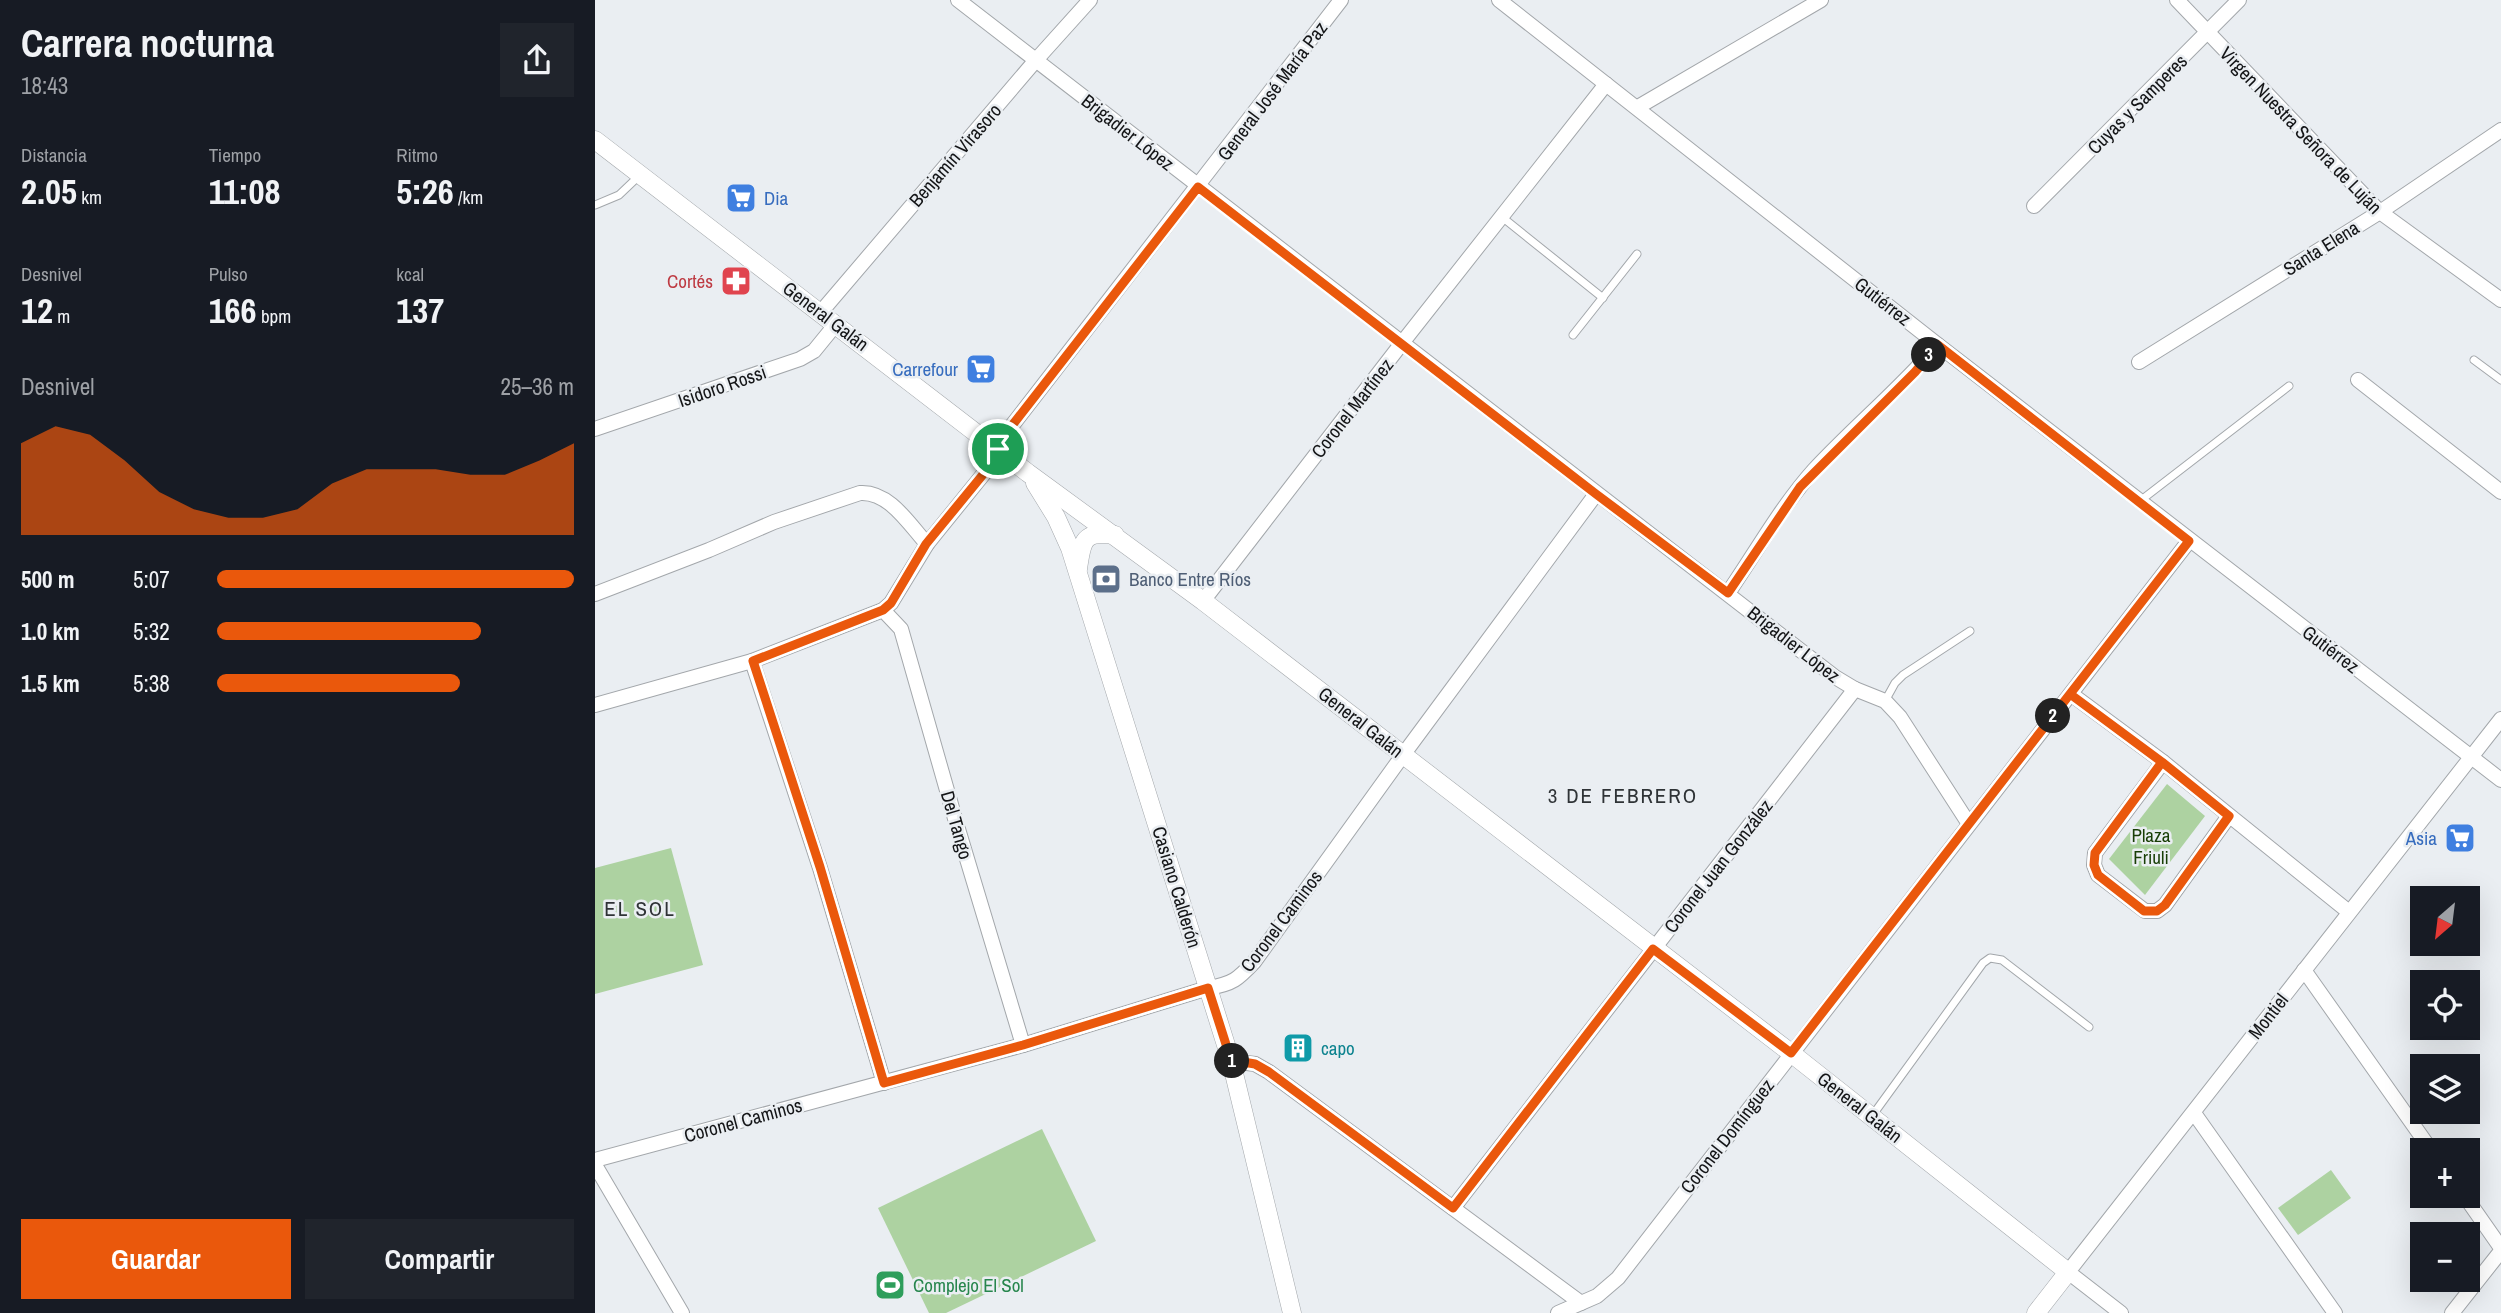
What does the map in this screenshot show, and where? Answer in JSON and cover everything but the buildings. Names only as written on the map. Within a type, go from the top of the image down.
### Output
[{"type":"street","name":"Brigadier López","points":[[958,0],[1835,677],[1855,689],[1885,701],[1900,717],[1969,824]]},
{"type":"street","name":"Benjamín Virasoro","points":[[821,312],[1090,0]]},
{"type":"street","name":"General José María Paz","points":[[883,610],[891,603],[926,544],[990,466],[1007,432],[1341,0]]},
{"type":"street","name":"Gutiérrez","points":[[1499,0],[2189,541],[2501,780]]},
{"type":"street","points":[[1637,107],[1821,0]]},
{"type":"street","name":"Virgen Nuestra Señora de Luján","points":[[2177,0],[2380,212],[2501,300]]},
{"type":"street","name":"Cuyas y Samperes","points":[[2034,206],[2239,0]]},
{"type":"street","name":"Coronel Martínez","points":[[1203,600],[1606,84]]},
{"type":"street","name":"Santa Elena","points":[[2139,362],[2380,212],[2501,130]]},
{"type":"street","name":"General Galán","points":[[595,140],[1028,473],[1203,600],[1791,1053],[2121,1313]]},
{"type":"street","name":"Isidoro Rossi","points":[[595,429],[800,359],[814,351],[836,324]]},
{"type":"street","points":[[1728,593],[1808,478],[1915,372],[1938,345]]},
{"type":"street","points":[[2358,380],[2501,492]]},
{"type":"street","name":"Casiano Calderón","points":[[1028,473],[1056,517],[1078,573],[1231,1060],[1292,1313]]},
{"type":"street","points":[[595,594],[774,522],[860,494],[869,493],[881,497],[926,544]]},
{"type":"street","name":"Coronel Caminos","points":[[595,1160],[1023,1045],[1237,980],[1255,961],[1596,494]]},
{"type":"street","points":[[1078,573],[1080,552],[1086,538],[1093,534],[1115,536]]},
{"type":"street","name":"Coronel Domínguez","points":[[1558,1313],[1597,1296],[1618,1278],[2189,541]]},
{"type":"street","points":[[595,705],[753,661],[883,610]]},
{"type":"street","name":"Del Tango","points":[[883,610],[901,629],[1023,1045]]},
{"type":"street","points":[[753,661],[820,867],[884,1083]]},
{"type":"street","name":"Coronel Juan González","points":[[1453,1208],[1855,689]]},
{"type":"street","points":[[2070,694],[2162,762],[2349,912]]},
{"type":"street","name":"Montiel","points":[[2036,1313],[2501,719]]},
{"type":"street","points":[[2162,762],[2095,853],[2094,865],[2098,875],[2144,911],[2157,911],[2165,905],[2229,816]]},
{"type":"street","points":[[2304,970],[2423,1138]]},
{"type":"street","points":[[1231,1060],[1255,1064],[1269,1072],[1581,1303]]},
{"type":"street","points":[[2194,1113],[2335,1313]]},
{"type":"street","points":[[595,1165],[682,1313]]},
{"type":"street","points":[[2452,1313],[2501,1249],[2473,1208]]},
{"type":"lane","points":[[595,205],[619,195],[640,174]]},
{"type":"lane","points":[[1502,217],[1603,298]]},
{"type":"lane","points":[[1573,335],[1637,254]]},
{"type":"lane","points":[[2474,359],[2501,380]]},
{"type":"lane","points":[[2140,501],[2289,386]]},
{"type":"lane","points":[[1885,701],[1903,675],[1970,631]]},
{"type":"lane","points":[[1871,1116],[1983,963],[1990,958],[2002,960],[2089,1027]]},
{"type":"green space","name":"Plaza Friuli","points":[[2167,784],[2205,816],[2145,895],[2109,859]]},
{"type":"green space","points":[[671,848],[703,965],[595,994],[595,868]]},
{"type":"green space","points":[[1042,1129],[1096,1241],[946,1313],[929,1313],[878,1208]]},
{"type":"green space","points":[[2331,1170],[2351,1198],[2298,1235],[2278,1208]]},
{"type":"place","name":"Dia","points":[[741,198]]},
{"type":"place","name":"Cortés","points":[[736,281]]},
{"type":"place","name":"Carrefour","points":[[981,369]]},
{"type":"place","name":"Banco Entre Ríos","points":[[1106,579]]},
{"type":"place","name":"Asia","points":[[2460,838]]},
{"type":"place","name":"capo","points":[[1298,1048]]},
{"type":"place","name":"Complejo El Sol","points":[[890,1285]]},
{"type":"district","name":"3 DE FEBRERO","points":[[1623,796]]},
{"type":"district","name":"EL SOL","points":[[640,909]]},
{"type":"route","points":[[998,449],[990,466],[926,544],[891,603],[883,610],[753,661],[820,867],[884,1083],[1023,1045],[1208,988],[1231,1060],[1255,1064],[1269,1072],[1453,1208],[1653,949],[1791,1053],[2070,694],[2162,762],[2229,816],[2165,905],[2157,911],[2144,911],[2098,875],[2094,865],[2095,853],[2162,762],[2116,728],[2070,694],[2189,541],[1938,345],[1915,372],[1815,469],[1728,593],[1198,187],[1007,432],[998,449]]}]
